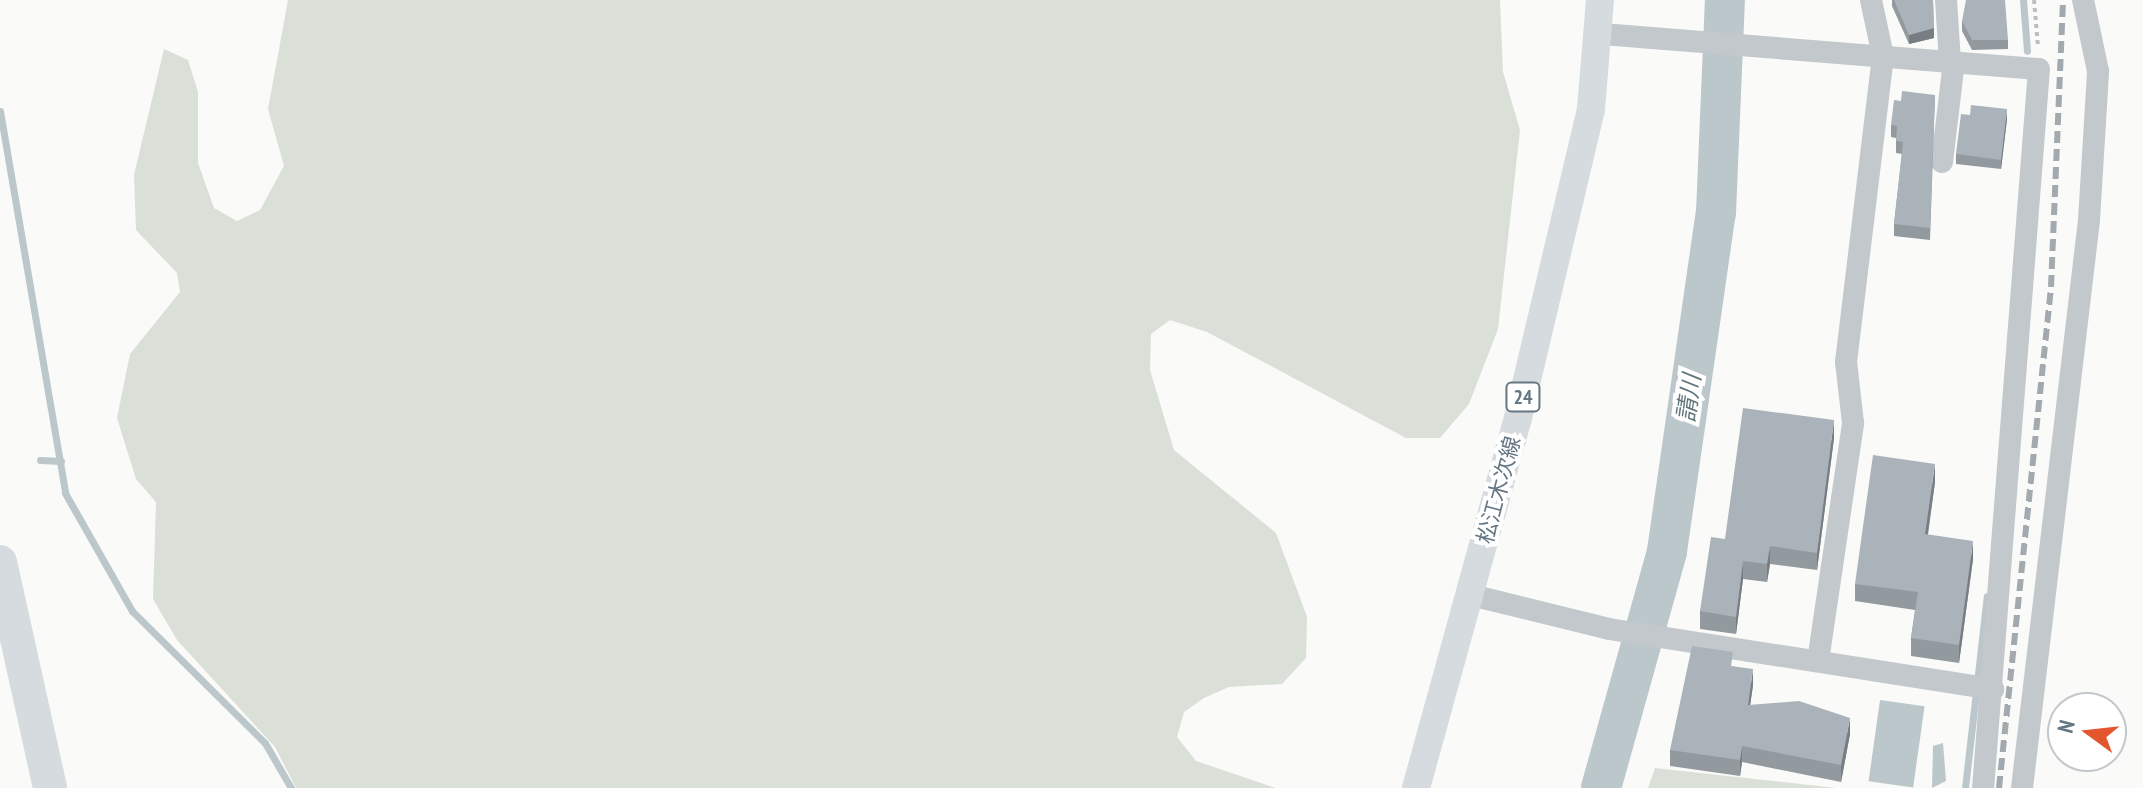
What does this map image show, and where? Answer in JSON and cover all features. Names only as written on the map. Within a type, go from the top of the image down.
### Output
[{"type":"highway","points":[[0,562],[50,788]]},
{"type":"main road","name":"松江木次線","points":[[1416,788],[1471,595],[1591,109],[1602,34],[1600,0]]},
{"type":"street","points":[[1818,661],[1853,423],[1846,362],[1883,56],[1871,0]]},
{"type":"street","points":[[1942,162],[1952,62],[1946,0]]},
{"type":"street","points":[[2022,788],[2089,220],[2098,71],[2083,0]]},
{"type":"street","points":[[1602,34],[2039,69],[1982,687],[1983,788]]},
{"type":"street","points":[[1471,595],[1609,629],[1982,687]]},
{"type":"path","points":[[2034,0],[2039,69]]},
{"type":"shaded area","points":[[288,0],[1500,0],[1503,72],[1520,130],[1498,329],[1469,404],[1440,438],[1406,438],[1207,332],[1170,320],[1151,334],[1150,370],[1174,450],[1276,533],[1307,617],[1306,658],[1282,684],[1229,687],[1204,698],[1184,712],[1177,737],[1196,761],[1276,788],[296,788],[275,747],[177,640],[153,599],[156,502],[136,479],[117,418],[130,354],[180,292],[177,273],[136,230],[134,175],[164,49],[188,60],[198,92],[198,163],[214,208],[237,221],[260,210],[284,166],[268,109]]},
{"type":"shaded area","points":[[1880,700],[1925,706],[1913,787],[1869,781]]},
{"type":"shaded area","points":[[1943,743],[1946,781],[1932,788],[1933,746]]},
{"type":"shaded area","points":[[1655,768],[1836,788],[1648,788]]},
{"type":"building","points":[[1894,0],[1933,0],[1934,28],[1909,35]]},
{"type":"building","points":[[1966,0],[2005,0],[2008,40],[1972,40],[1962,21]]},
{"type":"building","points":[[1902,91],[1935,95],[1930,228],[1894,224],[1903,142],[1896,141],[1897,126],[1891,125],[1894,100],[1901,101]]},
{"type":"building","points":[[1971,105],[2007,109],[2001,160],[1956,154],[1961,114],[1970,115]]},
{"type":"building","points":[[1743,408],[1834,420],[1817,553],[1770,546],[1767,564],[1743,561],[1736,617],[1700,611],[1711,537],[1725,539]]},
{"type":"building","points":[[1873,455],[1935,464],[1925,534],[1973,541],[1959,645],[1911,638],[1918,592],[1855,584]]},
{"type":"building","points":[[1692,646],[1733,652],[1731,666],[1753,669],[1748,705],[1799,701],[1850,718],[1841,765],[1742,746],[1740,760],[1670,750]]},
{"type":"waterway","name":"請川","points":[[1601,788],[1667,551],[1716,213],[1725,0]]},
{"type":"waterway","points":[[2023,0],[2027,51]]},
{"type":"waterway","points":[[0,111],[65,493],[132,611],[265,743],[291,788]]},
{"type":"waterway","points":[[40,460],[61,461]]},
{"type":"waterway","points":[[1965,788],[1987,596]]},
{"type":"railway","points":[[1999,788],[2051,287],[2063,0]]}]
